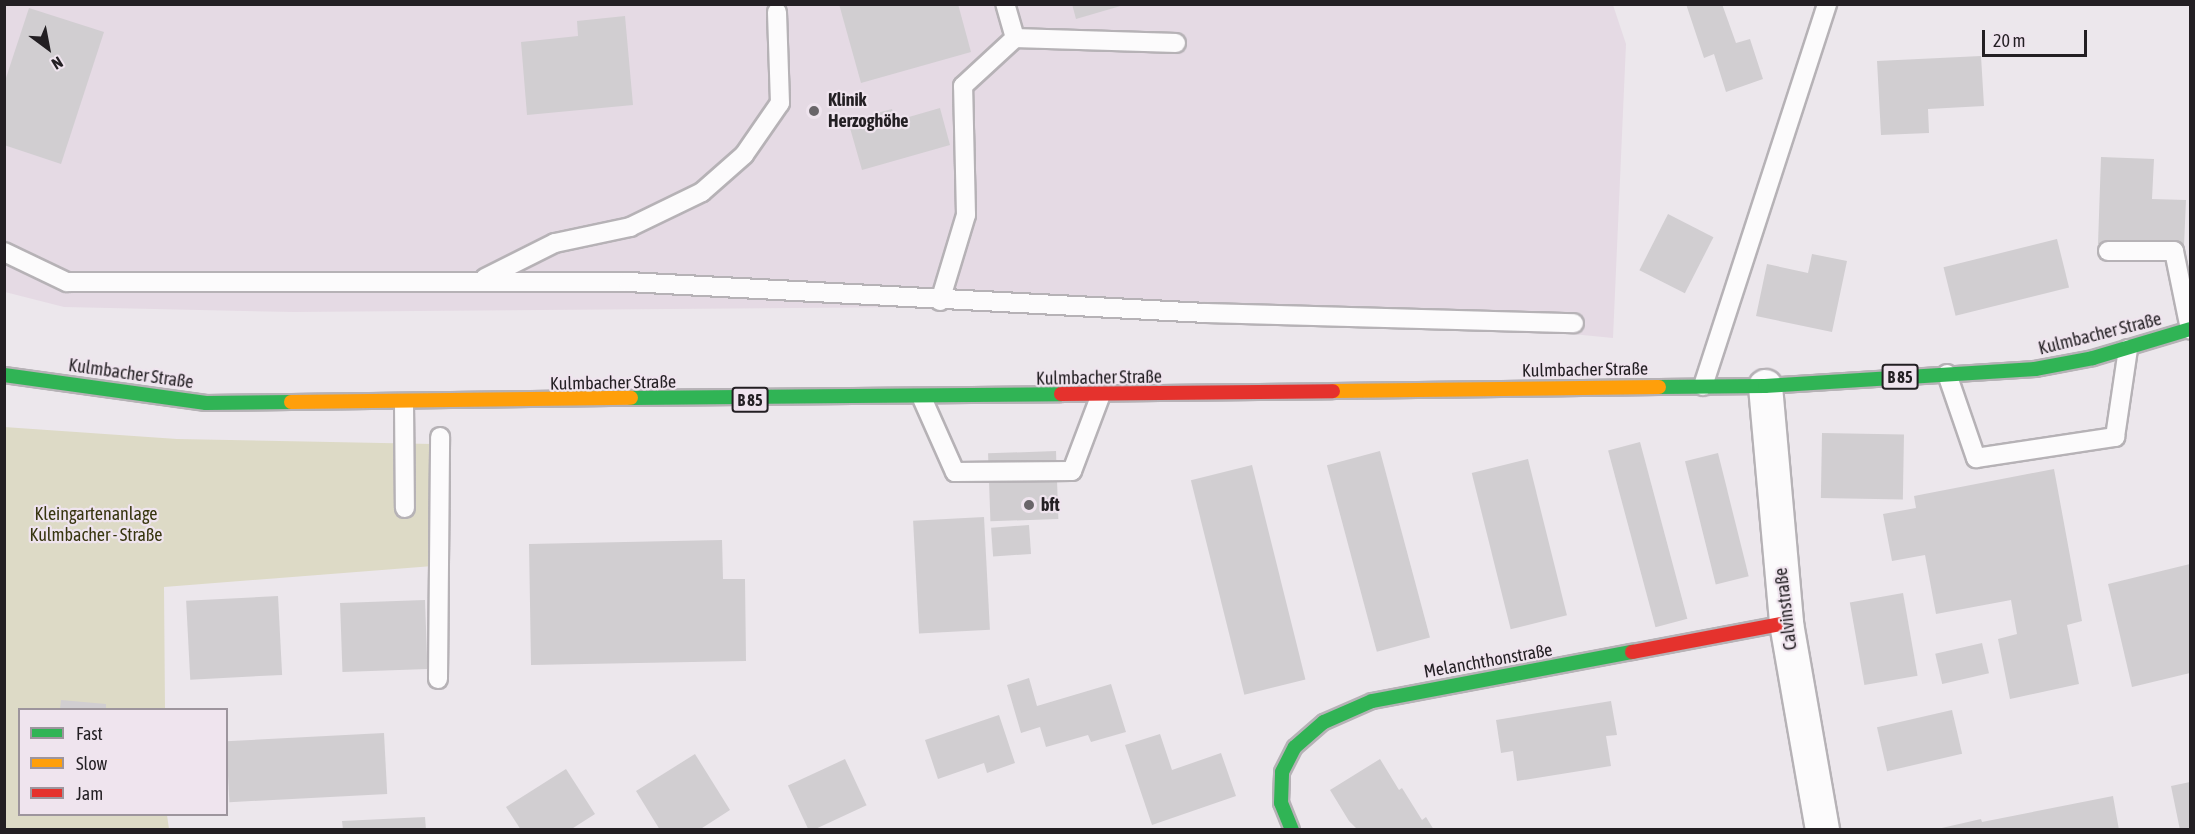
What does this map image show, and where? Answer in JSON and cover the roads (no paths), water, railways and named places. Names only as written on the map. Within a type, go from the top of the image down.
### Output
[{"type":"main road","name":"Kulmbacher Straße","points":[[4,375],[206,403],[922,398],[1765,386],[2035,369],[2128,349],[2190,329]]},
{"type":"main road","name":"Melanchthonstraße","points":[[1292,830],[1281,803],[1282,772],[1295,747],[1324,722],[1372,701],[1786,623]]},
{"type":"street","name":"Calvinstraße","points":[[1765,386],[1786,623],[1822,830]]},
{"type":"lane","points":[[1005,4],[1015,38]]},
{"type":"lane","points":[[1703,386],[1827,4]]},
{"type":"lane","points":[[483,279],[555,243],[630,227],[702,192],[744,155],[780,103],[777,12]]},
{"type":"lane","points":[[940,301],[966,215],[963,86],[1015,38],[1176,42]]},
{"type":"lane","points":[[2108,251],[2174,251],[2190,329]]},
{"type":"lane","points":[[4,252],[67,282],[388,284],[483,279],[664,284],[940,301],[1575,323]]},
{"type":"lane","points":[[1947,374],[1976,458],[2115,437],[2128,349]]},
{"type":"lane","points":[[922,398],[955,472],[1072,471],[1100,396]]},
{"type":"lane","points":[[404,403],[405,508]]},
{"type":"lane","points":[[438,679],[440,437]]},
{"type":"place","name":"Klinik Herzoghöhe","points":[[814,111]]},
{"type":"place","name":"bft","points":[[1029,505]]},
{"type":"park label","name":"Kleingartenanlage Kulmbacher - Straße","points":[[96,525]]}]
